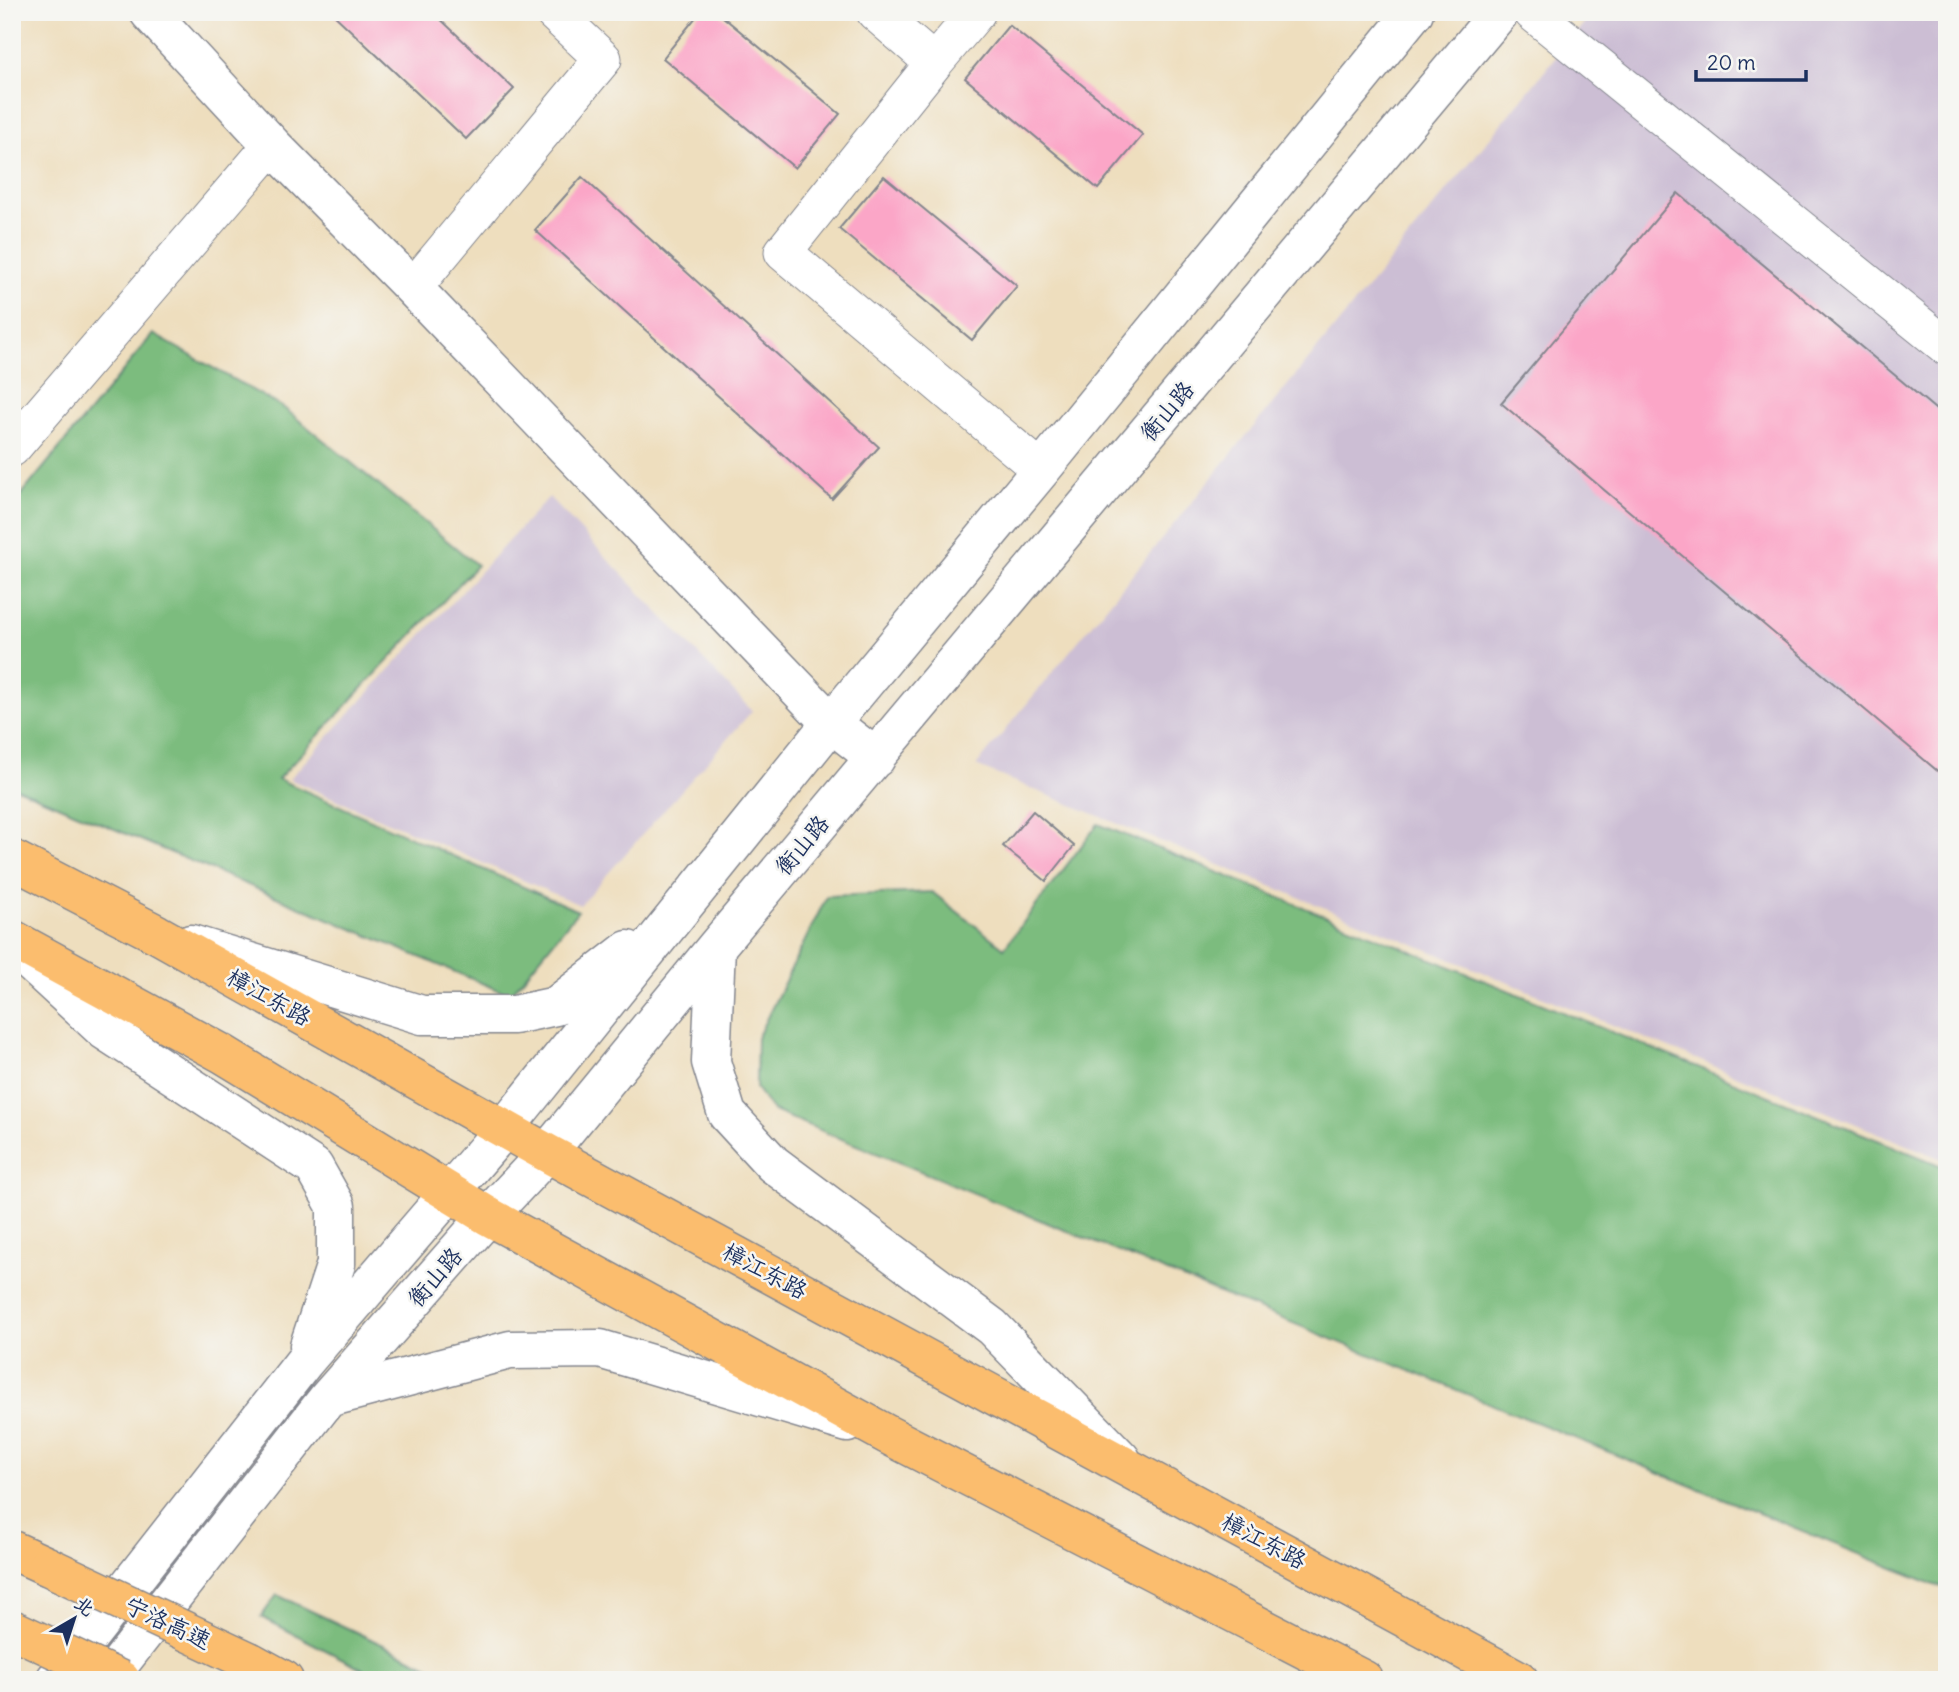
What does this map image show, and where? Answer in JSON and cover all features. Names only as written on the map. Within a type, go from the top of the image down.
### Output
[{"type":"main road","name":"樟江东路","points":[[12,859],[157,934],[547,1153],[1519,1680]]},
{"type":"main road","points":[[12,939],[223,1054],[488,1216],[888,1435],[1364,1680]]},
{"type":"main road","name":"宁洛高速","points":[[12,1549],[284,1680]]},
{"type":"main road","points":[[12,1629],[121,1680]]},
{"type":"street","points":[[149,12],[272,145],[831,723],[876,758]]},
{"type":"street","points":[[413,288],[603,59],[553,12]]},
{"type":"street","points":[[875,12],[934,63]]},
{"type":"street","points":[[977,12],[783,252],[1041,471]]},
{"type":"street","name":"衡山路","points":[[55,1680],[304,1362],[504,1129],[831,723],[1041,471],[1414,12]]},
{"type":"street","name":"衡山路","points":[[107,1680],[328,1398],[547,1153],[716,947],[1500,12]]},
{"type":"street","points":[[1532,12],[1947,347]]},
{"type":"street","points":[[12,448],[272,145]]},
{"type":"street","points":[[157,934],[422,1015],[514,1015],[556,1006],[680,910]]},
{"type":"street","points":[[12,946],[104,1030],[314,1167],[336,1206],[336,1264],[304,1362]]},
{"type":"street","points":[[716,947],[711,1062],[727,1114],[773,1164],[992,1327],[1130,1468]]},
{"type":"street","points":[[328,1398],[510,1350],[600,1349],[888,1435]]},
{"type":"shaded area","points":[[1593,12],[1947,12],[1947,1161],[976,766]]},
{"type":"shaded area","points":[[549,497],[752,711],[580,905],[289,779]]},
{"type":"green space","points":[[153,334],[284,408],[477,565],[278,779],[578,911],[510,995],[12,786],[12,506]]},
{"type":"green space","points":[[1098,824],[1947,1168],[1947,1590],[773,1111],[756,1088],[757,1038],[827,896],[932,892],[1004,948]]},
{"type":"green space","points":[[277,1595],[458,1680],[384,1680],[261,1617]]},
{"type":"building","points":[[331,12],[433,12],[514,89],[466,139]]},
{"type":"building","points":[[700,12],[717,12],[840,114],[795,168],[663,58]]},
{"type":"building","points":[[1009,25],[1143,135],[1098,189],[965,78]]},
{"type":"building","points":[[884,176],[1017,286],[972,340],[839,229]]},
{"type":"building","points":[[582,177],[879,447],[832,499],[535,230]]},
{"type":"building","points":[[1678,193],[1947,419],[1947,779],[1501,403]]},
{"type":"building","points":[[1033,811],[1074,846],[1046,881],[1003,846]]}]
